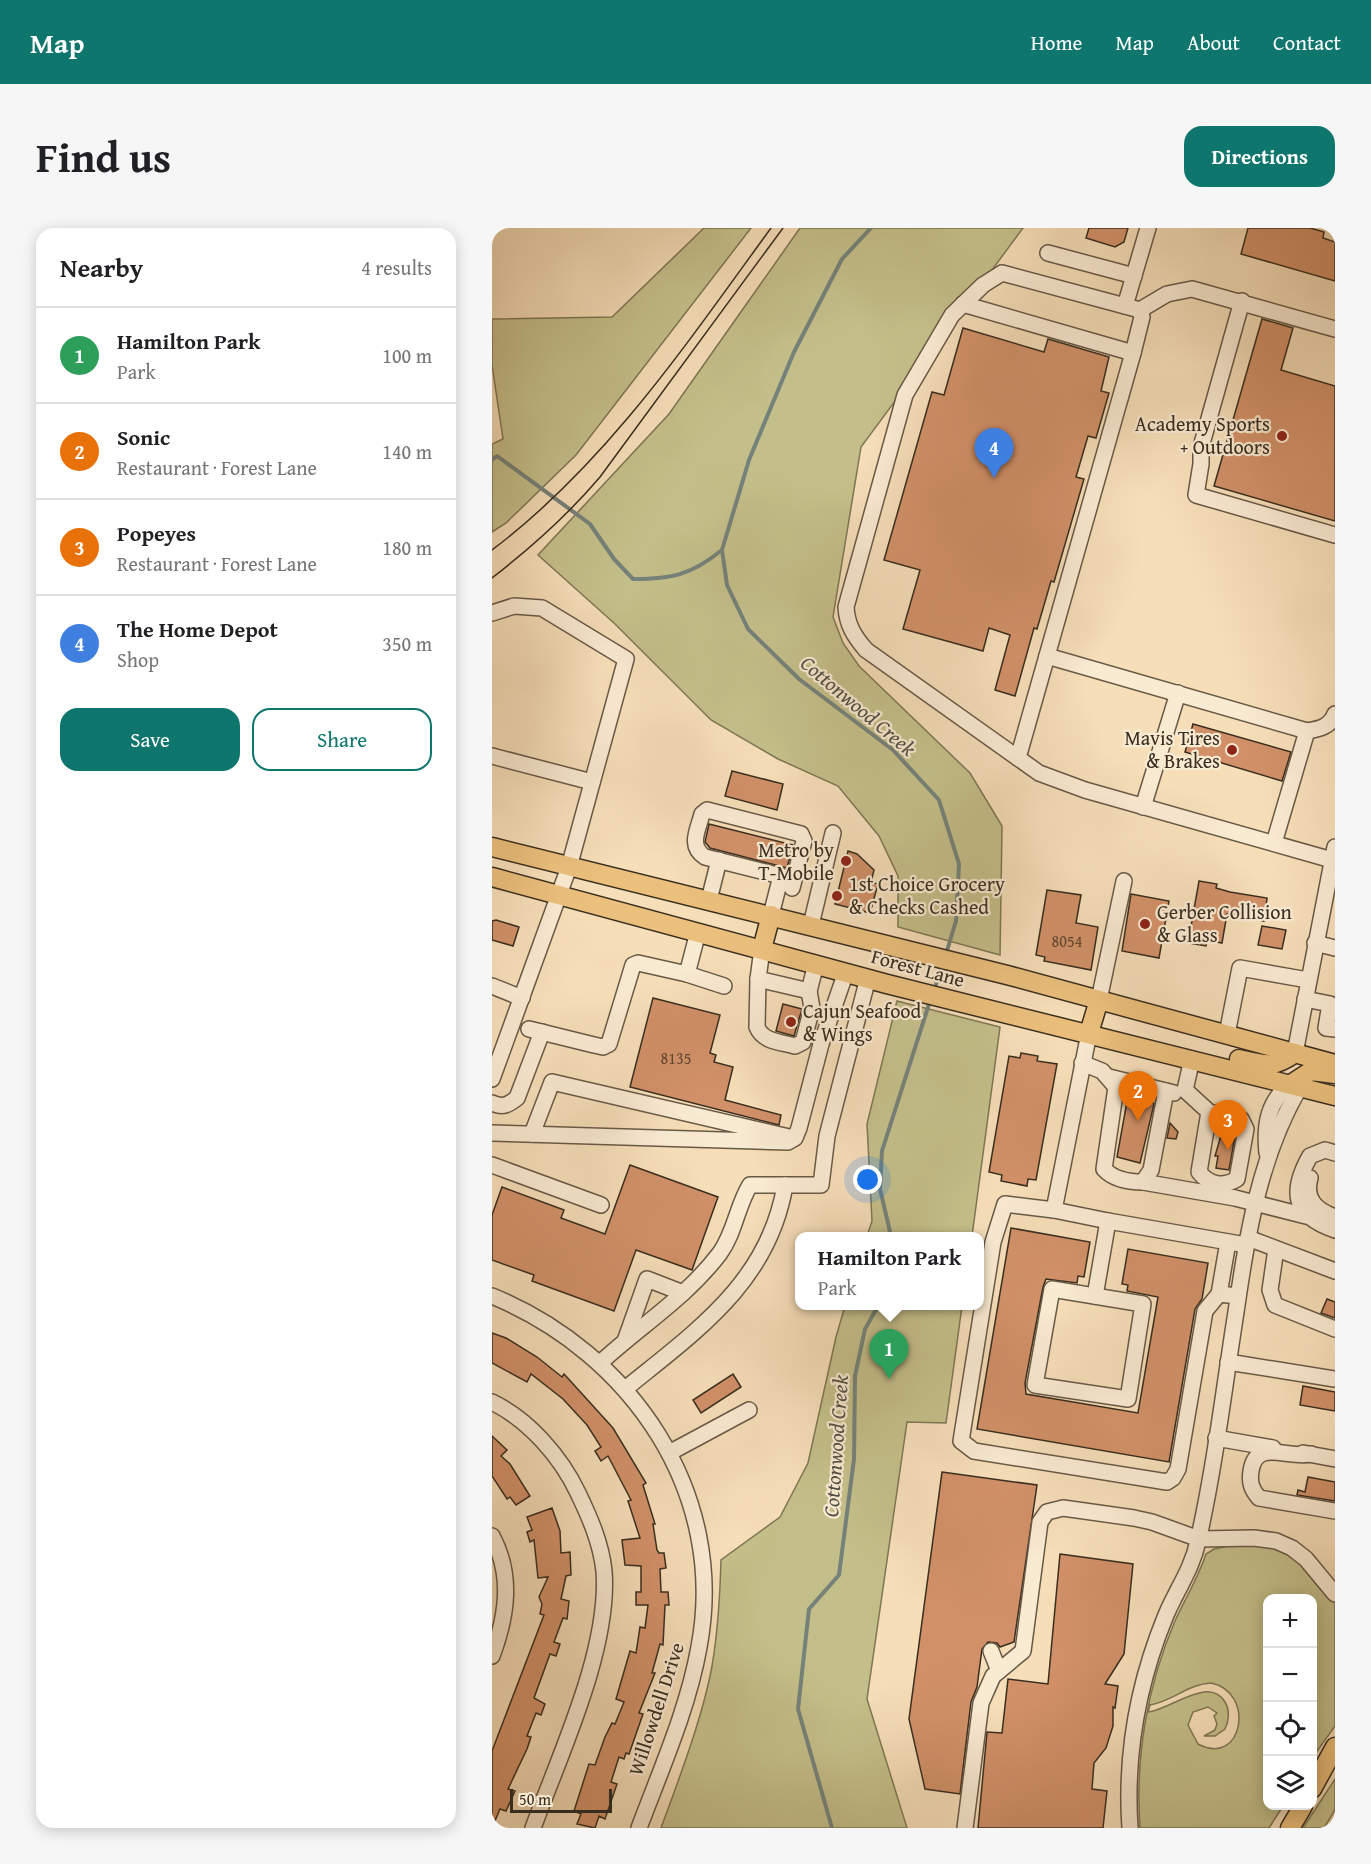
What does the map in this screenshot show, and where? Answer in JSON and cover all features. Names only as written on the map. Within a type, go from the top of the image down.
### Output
[{"type":"main road","name":"Forest Lane","points":[[492,847],[999,972],[1335,1064]]},
{"type":"main road","name":"Forest Lane","points":[[492,877],[888,984],[1335,1096]]},
{"type":"main road","points":[[762,949],[771,915]]},
{"type":"main road","points":[[1089,1033],[1099,1000]]},
{"type":"main road","points":[[1131,1044],[1180,1044],[1258,1064],[1279,1064],[1295,1053]]},
{"type":"main road","points":[[1296,1085],[1311,1071],[1335,1074]]},
{"type":"main road","points":[[1317,1780],[1335,1747]]},
{"type":"main road","points":[[1290,1828],[1301,1810]]},
{"type":"street","points":[[1133,308],[1134,276],[1148,228]]},
{"type":"street","points":[[1048,253],[1134,276]]},
{"type":"street","points":[[1018,758],[1142,317],[1133,308],[1002,273],[983,285],[952,315],[905,395],[850,586],[846,607],[847,620],[854,637],[866,650],[1018,758],[1053,778],[1143,807],[1274,843],[1334,854],[1295,1053]]},
{"type":"street","points":[[1133,308],[1179,290],[1208,292],[1335,329]]},
{"type":"street","points":[[1242,301],[1201,447],[1201,465],[1196,495],[1335,535]]},
{"type":"street","points":[[963,304],[1132,353]]},
{"type":"street","points":[[492,613],[514,606],[542,608],[626,659],[569,867],[492,1078]]},
{"type":"street","points":[[1047,656],[1307,731],[1321,729],[1332,722],[1335,714]]},
{"type":"street","points":[[1143,807],[1178,693]]},
{"type":"street","points":[[1274,843],[1307,731]]},
{"type":"street","points":[[492,756],[592,782]]},
{"type":"street","points":[[771,915],[785,887],[804,841],[801,834],[707,810],[702,814],[694,846],[696,851],[705,857],[781,876],[785,887]]},
{"type":"street","points":[[811,925],[833,833]]},
{"type":"street","points":[[709,900],[719,860]]},
{"type":"street","points":[[1099,1000],[1124,881]]},
{"type":"street","points":[[785,887],[818,894]]},
{"type":"street","points":[[687,974],[698,932]]},
{"type":"street","points":[[1315,943],[1335,948]]},
{"type":"street","points":[[762,949],[758,979],[757,1027],[765,1038],[795,1046],[802,1042],[812,1008],[809,991],[816,964]]},
{"type":"street","points":[[492,1103],[500,1107],[508,1105],[517,1098],[536,1031],[603,1047],[611,1040],[635,963],[687,974],[724,986]]},
{"type":"street","points":[[1227,1034],[1240,968],[1308,980]]},
{"type":"street","points":[[492,1133],[788,1142],[795,1138],[820,1044],[846,972]]},
{"type":"street","points":[[600,1363],[683,1293],[730,1238],[750,1185],[821,1185],[824,1180],[827,1136],[868,978]]},
{"type":"street","points":[[758,979],[809,991]]},
{"type":"street","points":[[492,986],[522,998]]},
{"type":"street","points":[[1305,999],[1330,1004],[1326,1028],[1335,1029]]},
{"type":"street","points":[[1054,1210],[1089,1033]]},
{"type":"street","points":[[1109,1077],[1178,1094],[1185,1090],[1192,1059]]},
{"type":"street","points":[[1082,1063],[1102,1071],[1116,1087],[1104,1169],[1110,1176],[1130,1182],[1143,1182],[1256,1204],[1306,1216],[1335,1230]]},
{"type":"street","points":[[532,1134],[552,1082],[795,1138]]},
{"type":"street","points":[[1130,1828],[1129,1763],[1149,1660],[1167,1613],[1191,1568],[1199,1539],[1247,1242],[1267,1155],[1265,1140],[1271,1105],[1278,1093],[1296,1085]]},
{"type":"street","points":[[1185,1090],[1209,1112],[1241,1119],[1246,1129],[1238,1179],[1227,1185],[1214,1184],[1199,1172]]},
{"type":"street","points":[[1143,1182],[1151,1170],[1166,1091]]},
{"type":"street","points":[[1195,1192],[1209,1112]]},
{"type":"street","points":[[1306,1216],[1298,1205],[1301,1172],[1310,1156],[1325,1150],[1335,1155]]},
{"type":"street","points":[[1335,1155],[1316,1163],[1306,1190],[1313,1206],[1335,1217]]},
{"type":"street","points":[[492,1165],[601,1205]]},
{"type":"street","points":[[625,1389],[734,1295],[761,1256],[774,1225],[786,1185]]},
{"type":"street","points":[[984,1298],[991,1254],[1005,1204],[1054,1210],[1228,1242],[1247,1242],[1276,1249],[1335,1271]]},
{"type":"street","points":[[1095,1296],[1108,1221]]},
{"type":"street","points":[[982,1310],[961,1441],[966,1447],[974,1451],[1167,1482],[1173,1478],[1178,1469],[1205,1311],[1219,1294],[1228,1242]]},
{"type":"street","points":[[1276,1249],[1270,1290],[1275,1305],[1335,1329]]},
{"type":"street","points":[[625,1341],[647,1280],[683,1293]]},
{"type":"street","points":[[1052,1289],[1095,1296],[1143,1304],[1128,1399],[1035,1385],[1052,1289]]},
{"type":"street","points":[[1219,1294],[1238,1296]]},
{"type":"street","name":"Willowdell Drive","points":[[492,1296],[548,1323],[600,1363],[625,1389],[643,1411],[669,1454],[687,1492],[698,1528],[703,1562],[702,1622],[699,1647],[684,1706],[639,1828]]},
{"type":"street","points":[[1228,1362],[1335,1379]]},
{"type":"street","points":[[492,1402],[532,1430],[561,1462],[597,1536],[604,1569],[605,1604],[595,1658],[533,1828]]},
{"type":"street","points":[[669,1454],[749,1410]]},
{"type":"street","points":[[1216,1438],[1335,1459]]},
{"type":"street","points":[[1311,1454],[1299,1457],[1259,1453],[1254,1458],[1251,1470],[1253,1491],[1259,1498],[1335,1511]]},
{"type":"street","points":[[965,1828],[981,1702],[985,1689],[999,1671],[1023,1651],[1040,1522],[1047,1512],[1063,1508],[1143,1520],[1199,1539],[1254,1538],[1276,1541],[1299,1553],[1333,1588]]},
{"type":"street","points":[[492,1536],[502,1559],[506,1584],[504,1616],[492,1656]]},
{"type":"street","points":[[991,1651],[999,1671]]},
{"type":"shaded area","points":[[704,228],[751,228],[576,455],[506,523],[492,532],[492,444],[503,439],[492,365],[492,319],[612,317]]},
{"type":"shaded area","points":[[800,228],[1023,228],[861,447],[833,617],[843,643],[859,666],[970,773],[1002,826],[1000,955],[898,927],[898,876],[879,836],[838,786],[778,759],[711,720],[615,624],[538,555],[669,414]]},
{"type":"shaded area","points":[[897,1001],[1000,1027],[973,1232],[868,1232],[872,1221],[867,1124]]},
{"type":"shaded area","points":[[844,1310],[961,1310],[946,1423],[907,1422],[867,1699],[907,1828],[661,1828],[690,1747],[708,1685],[717,1627],[721,1560],[780,1517],[808,1463]]},
{"type":"shaded area","points":[[1238,1544],[1278,1550],[1302,1566],[1320,1589],[1335,1601],[1335,1726],[1317,1751],[1317,1594],[1263,1594],[1263,1810],[1280,1810],[1269,1828],[1140,1828],[1139,1775],[1150,1697],[1165,1646],[1206,1554],[1214,1549]],"holes":[[[1211,1683],[1225,1689],[1234,1700],[1239,1713],[1234,1738],[1225,1746],[1213,1749],[1198,1744],[1188,1725],[1193,1712],[1208,1707],[1217,1713],[1214,1716],[1217,1724],[1215,1730],[1204,1736],[1215,1736],[1225,1729],[1228,1708],[1218,1695],[1209,1692],[1199,1693],[1148,1712],[1150,1705],[1203,1684]]]},
{"type":"shaded area","points":[[1335,1779],[1335,1810],[1324,1828],[1303,1828],[1317,1810]]},
{"type":"building","points":[[1089,228],[1128,228],[1124,242],[1115,247],[1086,238]]},
{"type":"building","points":[[1248,228],[1310,228],[1324,232],[1323,238],[1335,242],[1335,281],[1241,254]]},
{"type":"building","name":"Academy Sports + Outdoors","points":[[1262,319],[1293,328],[1281,370],[1335,386],[1335,521],[1214,486]]},
{"type":"building","points":[[963,328],[1044,352],[1048,339],[1109,357],[1101,391],[1109,393],[1096,438],[1088,436],[1076,477],[1084,479],[1054,582],[1051,581],[1037,629],[1034,628],[1015,696],[995,690],[1010,635],[989,628],[983,651],[903,629],[920,570],[884,560],[932,392],[944,395]]},
{"type":"building","points":[[1193,724],[1291,752],[1282,781],[1185,752]]},
{"type":"building","points":[[732,771],[783,784],[777,810],[725,796]]},
{"type":"building","points":[[709,824],[793,845],[787,868],[710,848],[705,842]]},
{"type":"building","points":[[848,851],[857,854],[874,870],[871,882],[878,884],[870,913],[835,904]]},
{"type":"building","points":[[1199,881],[1217,884],[1216,888],[1230,892],[1267,898],[1264,921],[1227,914],[1222,943],[1207,940],[1206,946],[1188,943]]},
{"type":"building","points":[[1047,890],[1081,895],[1076,923],[1098,927],[1091,970],[1044,961],[1045,957],[1036,955]]},
{"type":"building","points":[[1131,894],[1169,901],[1159,958],[1122,951]]},
{"type":"building","points":[[496,920],[519,927],[513,946],[492,940],[492,921]]},
{"type":"building","points":[[1262,926],[1286,930],[1282,949],[1258,945]]},
{"type":"building","points":[[653,998],[720,1015],[710,1053],[716,1055],[714,1062],[733,1067],[725,1100],[781,1115],[779,1125],[630,1087]]},
{"type":"building","name":"Cajun Seafood & Wings","points":[[783,1004],[802,1009],[794,1036],[776,1031]]},
{"type":"building","points":[[1021,1053],[1038,1056],[1037,1061],[1057,1064],[1036,1180],[1028,1179],[1027,1186],[1001,1181],[1002,1175],[989,1172],[1009,1056],[1020,1058]]},
{"type":"building","points":[[1128,1096],[1143,1108],[1150,1100],[1154,1104],[1140,1163],[1117,1157]]},
{"type":"building","points":[[1170,1123],[1178,1132],[1176,1139],[1167,1138]]},
{"type":"building","points":[[1227,1127],[1236,1130],[1229,1170],[1216,1168],[1218,1156],[1215,1156],[1223,1129]]},
{"type":"building","points":[[630,1165],[718,1197],[692,1270],[636,1250],[614,1311],[532,1281],[534,1275],[492,1260],[492,1215],[502,1187],[564,1210],[561,1218],[605,1234]]},
{"type":"building","points":[[1011,1228],[1090,1242],[1084,1277],[1078,1276],[1077,1283],[1046,1279],[1025,1383],[1026,1394],[1138,1413],[1158,1297],[1127,1291],[1128,1285],[1122,1284],[1128,1249],[1208,1263],[1202,1299],[1195,1309],[1169,1462],[977,1429]]},
{"type":"building","points":[[1327,1299],[1335,1302],[1335,1318],[1321,1313]]},
{"type":"building","points":[[492,1333],[506,1338],[537,1357],[562,1377],[564,1374],[613,1428],[646,1483],[643,1485],[655,1524],[653,1524],[657,1550],[659,1553],[664,1553],[666,1568],[660,1569],[661,1592],[668,1592],[669,1605],[665,1605],[663,1645],[660,1644],[652,1673],[655,1673],[639,1713],[643,1714],[629,1754],[626,1753],[624,1759],[619,1757],[611,1782],[617,1784],[605,1819],[599,1816],[595,1828],[577,1824],[581,1814],[574,1811],[589,1764],[595,1765],[605,1737],[612,1723],[615,1724],[624,1702],[616,1699],[630,1651],[636,1653],[640,1627],[645,1628],[648,1605],[636,1605],[636,1592],[641,1592],[641,1566],[625,1565],[622,1540],[640,1538],[628,1501],[631,1500],[608,1456],[601,1461],[595,1451],[601,1447],[587,1425],[563,1399],[531,1374],[527,1382],[492,1363]]},
{"type":"building","points":[[733,1374],[741,1387],[701,1413],[693,1400]]},
{"type":"building","points":[[1303,1386],[1335,1392],[1335,1411],[1300,1405]]},
{"type":"building","points":[[492,1436],[507,1450],[501,1456],[510,1464],[530,1496],[516,1505],[510,1497],[507,1499],[492,1476]]},
{"type":"building","points":[[942,1472],[1037,1485],[1014,1642],[1000,1647],[997,1643],[988,1642],[982,1649],[977,1687],[971,1702],[960,1794],[925,1789],[909,1719]]},
{"type":"building","points":[[1308,1477],[1335,1482],[1335,1501],[1297,1495],[1298,1490],[1305,1492]]},
{"type":"building","points":[[552,1508],[560,1531],[561,1553],[570,1552],[571,1575],[566,1576],[561,1599],[569,1601],[567,1619],[563,1618],[554,1642],[560,1644],[556,1656],[550,1654],[534,1698],[545,1704],[541,1715],[536,1713],[527,1736],[531,1737],[527,1749],[508,1789],[515,1791],[506,1811],[500,1809],[492,1828],[492,1751],[544,1615],[540,1614],[542,1604],[539,1597],[548,1577],[538,1578],[534,1540],[530,1542],[527,1532],[532,1530],[527,1517]]},
{"type":"building","points":[[1060,1554],[1133,1564],[1124,1654],[1105,1684],[1118,1686],[1115,1708],[1113,1707],[1113,1726],[1106,1748],[1094,1763],[1092,1789],[1107,1791],[1103,1828],[978,1828],[987,1732],[1002,1733],[1008,1679],[1048,1684]]},
{"type":"waterway","name":"Cottonwood Creek","points":[[871,228],[842,259],[794,352],[749,460],[722,550],[727,585],[748,629],[799,679],[893,750],[939,800],[959,864],[956,921],[946,954]]},
{"type":"waterway","points":[[492,460],[497,456],[590,524],[614,559],[633,579],[680,574],[700,565],[722,550]]},
{"type":"waterway","name":"Cottonwood Creek","points":[[934,991],[942,964]]},
{"type":"waterway","name":"Cottonwood Creek","points":[[890,1232],[880,1189],[882,1151],[930,1001]]},
{"type":"waterway","name":"Cottonwood Creek","points":[[832,1828],[798,1709],[809,1609],[839,1575],[854,1459],[855,1376],[865,1329],[876,1310]]},
{"type":"tram line","points":[[492,550],[534,516],[609,440],[676,357],[771,228]]},
{"type":"tram line","points":[[492,578],[549,530],[600,477],[783,228]]},
{"type":"place","name":"Academy Sports + Outdoors","points":[[1282,436]]},
{"type":"place","name":"The Home Depot","points":[[994,478]]},
{"type":"place","name":"Mavis Tires & Brakes","points":[[1232,750]]},
{"type":"place","name":"Metro by T-Mobile","points":[[846,861]]},
{"type":"place","name":"1st Choice Grocery & Checks Cashed","points":[[837,896]]},
{"type":"place","name":"Gerber Collision & Glass","points":[[1145,924]]},
{"type":"place","name":"Cajun Seafood & Wings","points":[[791,1022]]},
{"type":"place","name":"Sonic","points":[[1138,1121]]},
{"type":"place","name":"Popeyes","points":[[1228,1150]]},
{"type":"place","name":"Hamilton Park","points":[[889,1379]]}]
